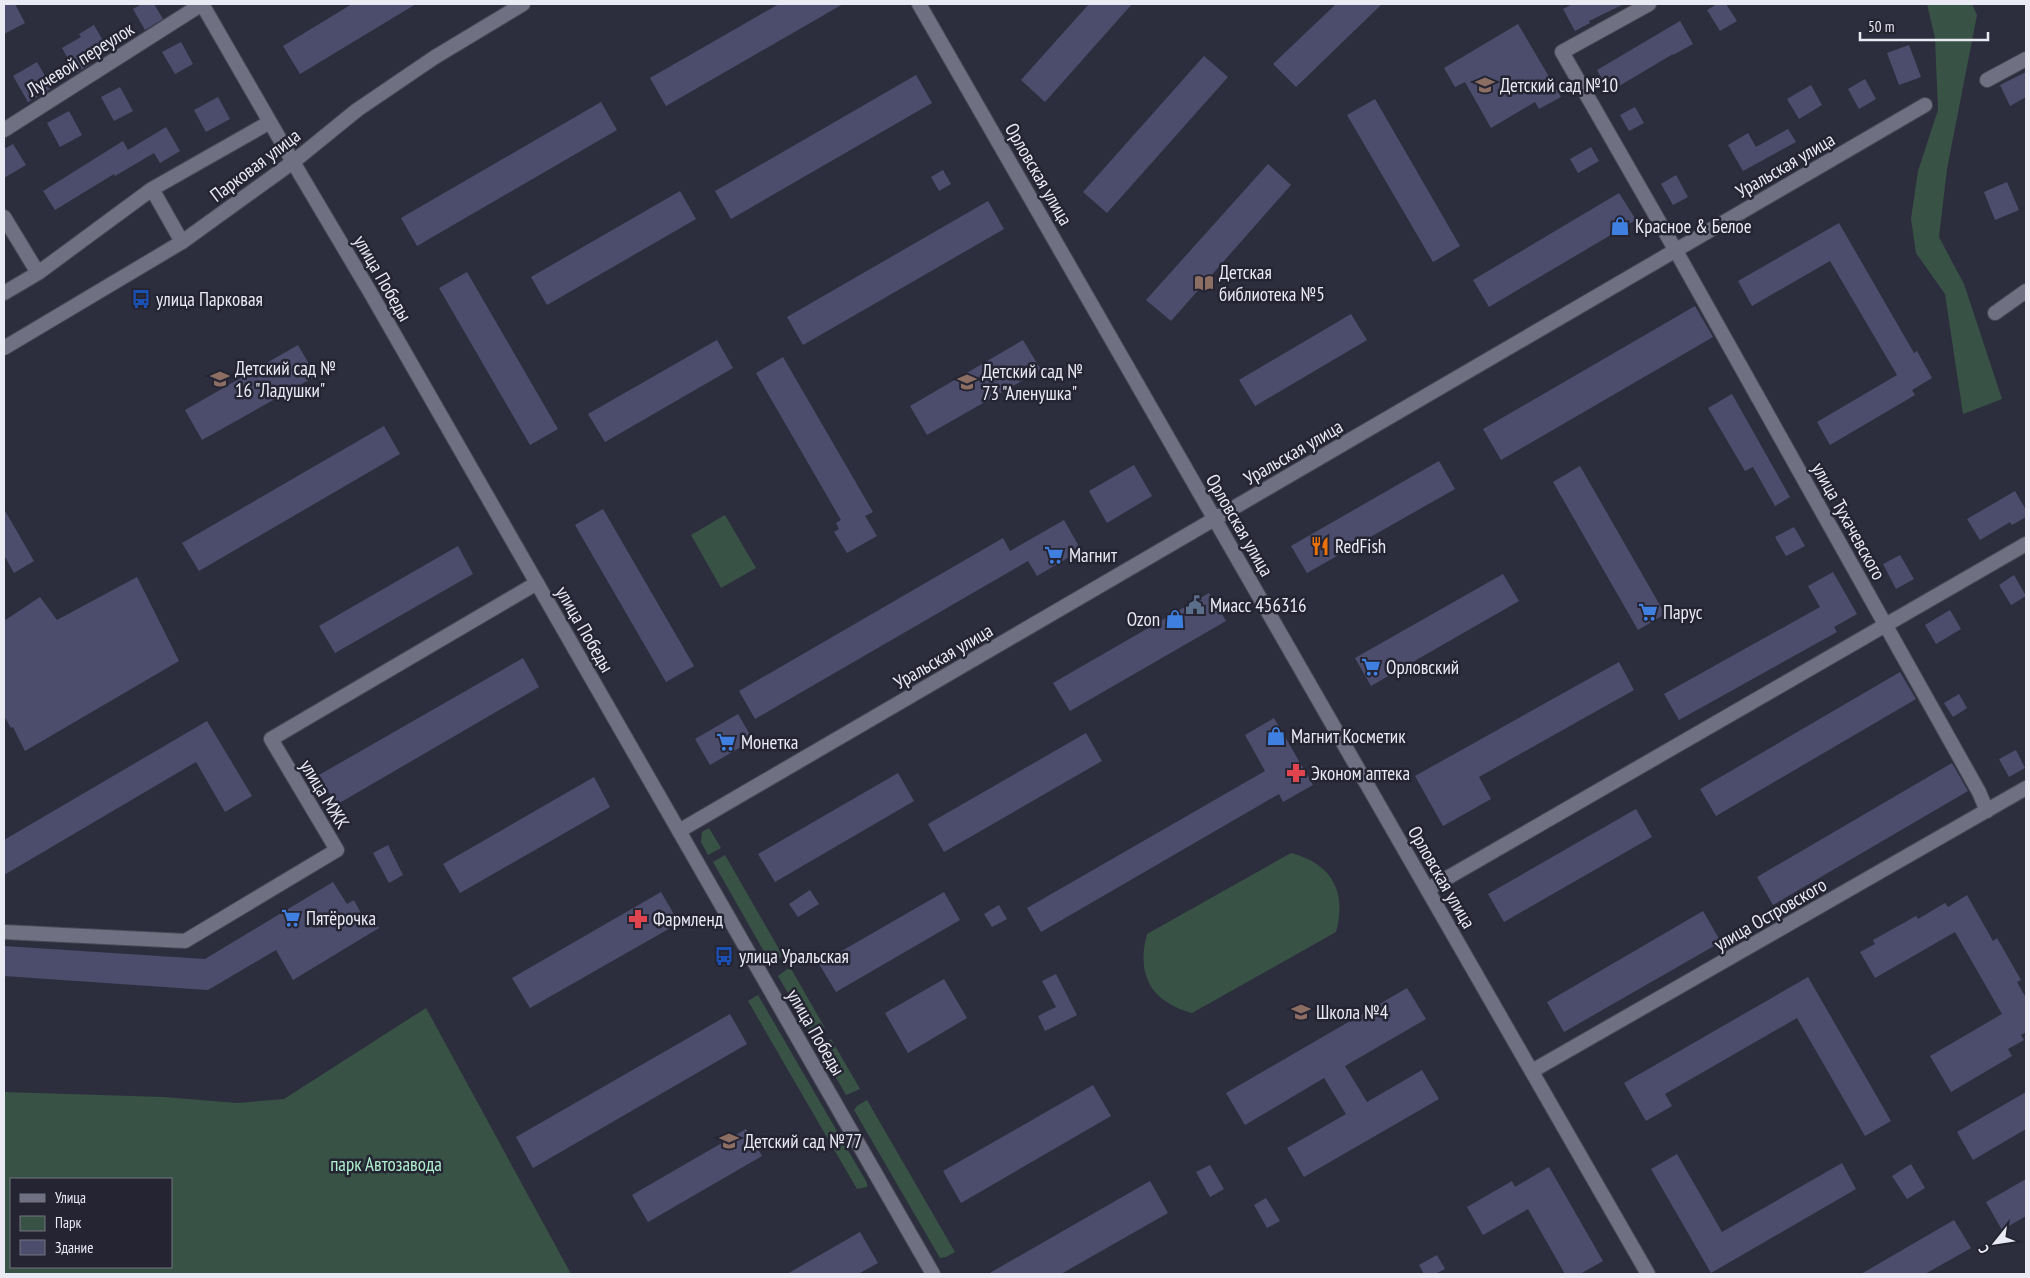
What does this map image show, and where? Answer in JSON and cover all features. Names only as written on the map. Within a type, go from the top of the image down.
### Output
[{"type":"street","name":"улица Победы","points":[[202,4],[365,284],[933,1274]]},
{"type":"street","name":"Лучевой переулок","points":[[4,130],[202,4]]},
{"type":"street","name":"Парковая улица","points":[[4,348],[182,242],[293,162],[357,110],[435,57],[522,4]]},
{"type":"street","name":"Орловская улица","points":[[919,4],[1648,1274]]},
{"type":"street","name":"улица Тухачевского","points":[[1649,4],[1562,52],[1676,251],[1979,792],[1987,810]]},
{"type":"street","points":[[1988,80],[2026,59]]},
{"type":"street","name":"Уральская улица","points":[[679,831],[1926,105]]},
{"type":"street","points":[[4,293],[38,273],[152,189],[270,122]]},
{"type":"street","points":[[152,189],[182,242]]},
{"type":"street","points":[[4,217],[38,273]]},
{"type":"street","points":[[1995,313],[2026,291]]},
{"type":"street","points":[[1428,889],[2026,544]]},
{"type":"street","name":"улица МЖК","points":[[4,932],[185,941],[337,850],[271,739],[537,584]]},
{"type":"street","name":"улица Островского","points":[[1532,1071],[2026,788]]},
{"type":"green space","points":[[1927,4],[1972,4],[1977,15],[1947,169],[1939,237],[1964,284],[2002,399],[1963,414],[1945,294],[1916,253],[1911,219],[1918,171],[1938,110],[1935,38]]},
{"type":"green space","points":[[725,515],[756,568],[721,588],[691,535]]},
{"type":"green space","points":[[709,828],[721,848],[708,855],[701,842],[702,832]]},
{"type":"green space","points":[[1291,853],[1317,864],[1333,881],[1339,904],[1336,932],[1192,1013],[1166,1002],[1157,994],[1150,985],[1144,962],[1147,934]]},
{"type":"green space","points":[[725,855],[783,956],[770,962],[713,862]]},
{"type":"green space","points":[[790,967],[825,1028],[812,1034],[778,976]]},
{"type":"green space","points":[[758,995],[867,1183],[867,1187],[857,1189],[748,1001]]},
{"type":"green space","name":"парк Автозавода","points":[[426,1008],[571,1274],[4,1274],[4,1092],[164,1097],[237,1103],[284,1099]]},
{"type":"green space","points":[[831,1039],[860,1089],[846,1095],[819,1048]]},
{"type":"green space","points":[[867,1100],[955,1252],[946,1257],[940,1258],[854,1110]]},
{"type":"building","points":[[4,4],[15,4],[25,23],[4,34]]},
{"type":"building","points":[[142,4],[154,4],[163,19],[145,30],[133,9]]},
{"type":"building","points":[[352,4],[416,4],[300,74],[283,46]]},
{"type":"building","points":[[779,4],[843,4],[666,106],[650,78]]},
{"type":"building","points":[[1089,4],[1132,4],[1045,102],[1021,80]]},
{"type":"building","points":[[1336,4],[1382,4],[1296,87],[1273,64]]},
{"type":"building","points":[[1573,4],[1624,4],[1589,21],[1590,23],[1575,31],[1563,9]]},
{"type":"building","points":[[1717,4],[1726,4],[1737,21],[1720,31],[1707,10]]},
{"type":"building","points":[[1680,21],[1693,44],[1609,92],[1597,70]]},
{"type":"building","points":[[1518,24],[1561,97],[1539,109],[1535,102],[1491,128],[1465,82],[1455,87],[1444,68]]},
{"type":"building","points":[[94,25],[109,51],[76,73],[62,48],[81,37],[79,34]]},
{"type":"building","points":[[181,42],[193,64],[175,74],[162,52]]},
{"type":"building","points":[[1909,45],[1921,77],[1899,85],[1887,53]]},
{"type":"building","points":[[1204,56],[1228,77],[1107,213],[1083,192]]},
{"type":"building","points":[[37,62],[52,88],[28,102],[13,76]]},
{"type":"building","points":[[2026,72],[2026,97],[2010,106],[2000,85]]},
{"type":"building","points":[[916,75],[932,103],[731,219],[715,191]]},
{"type":"building","points":[[1865,79],[1876,99],[1859,109],[1848,89]]},
{"type":"building","points":[[1811,85],[1822,105],[1799,119],[1787,99]]},
{"type":"building","points":[[120,87],[133,111],[114,121],[101,97]]},
{"type":"building","points":[[218,97],[230,119],[206,132],[194,110]]},
{"type":"building","points":[[1375,99],[1460,246],[1433,262],[1347,115]]},
{"type":"building","points":[[601,102],[617,130],[417,246],[401,218]]},
{"type":"building","points":[[1635,107],[1644,123],[1629,131],[1620,115]]},
{"type":"building","points":[[69,111],[82,135],[60,147],[47,123]]},
{"type":"building","points":[[166,127],[180,151],[160,163],[154,153],[115,176],[114,174],[55,210],[43,191],[123,141],[128,150]]},
{"type":"building","points":[[1788,129],[1796,142],[1743,171],[1728,145],[1748,133],[1756,147]]},
{"type":"building","points":[[13,144],[26,165],[4,178],[4,149]]},
{"type":"building","points":[[1591,147],[1599,161],[1578,173],[1570,159]]},
{"type":"building","points":[[1268,164],[1291,185],[1171,321],[1146,300]]},
{"type":"building","points":[[943,170],[951,184],[939,191],[931,177]]},
{"type":"building","points":[[1676,175],[1688,197],[1673,205],[1661,184]]},
{"type":"building","points":[[2007,182],[2019,210],[1995,220],[1984,192]]},
{"type":"building","points":[[680,191],[696,219],[547,305],[531,277]]},
{"type":"building","points":[[1619,193],[1636,220],[1489,307],[1473,280]]},
{"type":"building","points":[[988,201],[1004,229],[803,345],[787,317]]},
{"type":"building","points":[[1839,223],[1914,353],[1917,351],[1932,378],[1912,390],[1915,395],[1830,445],[1817,422],[1897,375],[1830,261],[1752,306],[1738,281]]},
{"type":"building","points":[[467,272],[558,429],[530,445],[439,288]]},
{"type":"building","points":[[1695,306],[1713,337],[1501,460],[1483,429]]},
{"type":"building","points":[[1351,314],[1367,340],[1255,406],[1239,380]]},
{"type":"building","points":[[717,340],[733,368],[605,442],[588,414]]},
{"type":"building","points":[[1023,340],[1041,370],[927,435],[910,406]]},
{"type":"building","points":[[298,345],[316,376],[202,440],[185,410]]},
{"type":"building","points":[[783,357],[873,512],[865,516],[877,536],[847,553],[834,532],[839,529],[836,523],[841,520],[756,373]]},
{"type":"building","points":[[1732,394],[1790,497],[1775,506],[1753,467],[1745,471],[1708,408]]},
{"type":"building","points":[[384,426],[400,454],[199,571],[182,543]]},
{"type":"building","points":[[1439,461],[1455,489],[1307,573],[1291,546]]},
{"type":"building","points":[[1134,465],[1152,496],[1107,523],[1089,491]]},
{"type":"building","points":[[1580,466],[1665,614],[1638,630],[1553,482]]},
{"type":"building","points":[[2015,491],[2026,510],[2026,517],[2012,525],[2010,522],[1980,540],[1967,519]]},
{"type":"building","points":[[4,509],[34,561],[14,573],[4,555]]},
{"type":"building","points":[[603,509],[694,666],[666,682],[575,525]]},
{"type":"building","points":[[1064,520],[1081,550],[1037,576],[1028,561],[755,719],[739,691],[1003,538],[1010,551]]},
{"type":"building","points":[[1794,527],[1805,546],[1786,556],[1775,537]]},
{"type":"building","points":[[458,546],[473,574],[335,653],[319,626]]},
{"type":"building","points":[[1900,555],[1914,579],[1896,589],[1883,564]]},
{"type":"building","points":[[1833,572],[1857,614],[1834,627],[1837,632],[1679,720],[1664,694],[1820,607],[1808,586]]},
{"type":"building","points":[[1503,574],[1519,601],[1371,686],[1355,658]]},
{"type":"building","points":[[2014,575],[2026,596],[2011,605],[1999,585]]},
{"type":"building","points":[[137,577],[179,661],[25,751],[13,727],[11,728],[4,716],[4,621],[40,597],[57,620]]},
{"type":"building","points":[[1209,593],[1226,621],[1070,711],[1053,683]]},
{"type":"building","points":[[1950,610],[1961,629],[1936,644],[1925,625]]},
{"type":"building","points":[[523,658],[539,687],[336,805],[319,775]]},
{"type":"building","points":[[1619,662],[1634,690],[1479,777],[1491,799],[1443,826],[1415,776]]},
{"type":"building","points":[[1900,672],[1916,699],[1716,816],[1700,789]]},
{"type":"building","points":[[1959,694],[1967,708],[1953,717],[1944,703]]},
{"type":"building","points":[[738,714],[753,740],[710,765],[695,739]]},
{"type":"building","points":[[1274,718],[1313,785],[1283,802],[1279,794],[1041,932],[1027,908],[1265,771],[1245,735]]},
{"type":"building","points":[[207,721],[252,796],[225,812],[196,762],[4,875],[4,840]]},
{"type":"building","points":[[1086,733],[1102,761],[944,852],[928,824]]},
{"type":"building","points":[[2016,750],[2025,768],[2009,777],[1999,759]]},
{"type":"building","points":[[1952,763],[1968,791],[1773,905],[1757,877]]},
{"type":"building","points":[[898,773],[914,801],[775,882],[758,854]]},
{"type":"building","points":[[594,777],[610,807],[460,893],[443,864]]},
{"type":"building","points":[[1636,809],[1652,837],[1504,922],[1488,894]]},
{"type":"building","points":[[388,845],[403,875],[389,883],[373,853]]},
{"type":"building","points":[[333,882],[347,904],[354,900],[364,919],[371,915],[379,928],[293,980],[276,950],[208,990],[4,976],[4,946],[205,959]]},
{"type":"building","points":[[810,890],[819,904],[798,917],[789,904]]},
{"type":"building","points":[[661,892],[679,923],[530,1008],[512,978]]},
{"type":"building","points":[[944,892],[960,920],[836,992],[819,964]]},
{"type":"building","points":[[1967,895],[1993,941],[1997,938],[2021,980],[2017,982],[2026,998],[2026,1032],[2021,1035],[2024,1040],[2008,1049],[2012,1056],[1951,1092],[1930,1056],[2002,1014],[1955,932],[1875,978],[1860,952],[1875,944],[1873,940],[1916,916],[1918,919],[1945,903],[1948,907]]},
{"type":"building","points":[[999,905],[1007,919],[992,927],[984,914]]},
{"type":"building","points":[[1703,911],[1721,942],[1564,1032],[1547,1002]]},
{"type":"building","points":[[1056,974],[1077,1015],[1045,1031],[1038,1016],[1056,1007],[1042,981]]},
{"type":"building","points":[[1808,977],[1891,1121],[1865,1136],[1797,1018],[1665,1094],[1672,1106],[1646,1121],[1624,1083]]},
{"type":"building","points":[[944,979],[967,1018],[908,1053],[885,1013]]},
{"type":"building","points":[[1407,988],[1426,1019],[1345,1066],[1367,1102],[1422,1070],[1439,1099],[1304,1177],[1287,1148],[1346,1114],[1324,1078],[1245,1125],[1226,1093]]},
{"type":"building","points":[[730,1014],[747,1044],[533,1168],[516,1137]]},
{"type":"building","points":[[1093,1085],[1111,1116],[961,1203],[943,1171]]},
{"type":"building","points":[[2026,1092],[2026,1129],[1973,1160],[1957,1132]]},
{"type":"building","points":[[746,1129],[762,1156],[648,1222],[632,1195]]},
{"type":"building","points":[[1677,1154],[1722,1232],[1842,1163],[1856,1189],[1711,1273],[1651,1169]]},
{"type":"building","points":[[1911,1164],[1925,1188],[1907,1199],[1892,1176]]},
{"type":"building","points":[[1210,1165],[1224,1189],[1210,1197],[1196,1172]]},
{"type":"building","points":[[1549,1167],[1603,1261],[1580,1274],[1565,1274],[1528,1209],[1483,1235],[1467,1207],[1512,1181],[1515,1187]]},
{"type":"building","points":[[2026,1179],[2026,1216],[2002,1230],[1986,1202]]},
{"type":"building","points":[[1150,1181],[1168,1213],[1061,1274],[988,1274]]},
{"type":"building","points":[[1266,1198],[1280,1221],[1267,1228],[1254,1205]]},
{"type":"building","points":[[1954,1220],[1971,1248],[1925,1274],[1861,1274]]},
{"type":"building","points":[[860,1232],[878,1263],[858,1274],[787,1274]]},
{"type":"building","points":[[1437,1255],[1445,1269],[1435,1274],[1424,1274],[1419,1265]]},
{"type":"place","name":"Детский сад №10","points":[[1485,85]]},
{"type":"place","name":"Красное & Белое","points":[[1620,226]]},
{"type":"place","name":"Детская библиотека №5","points":[[1204,283]]},
{"type":"place","name":"улица Парковая","points":[[141,299]]},
{"type":"place","name":"Детский сад № 16 \"Ладушки\"","points":[[220,379]]},
{"type":"place","name":"Детский сад № 73 \"Аленушка\"","points":[[967,382]]},
{"type":"place","name":"RedFish","points":[[1320,546]]},
{"type":"place","name":"Магнит","points":[[1054,555]]},
{"type":"place","name":"Миасс 456316","points":[[1195,605]]},
{"type":"place","name":"Парус","points":[[1648,612]]},
{"type":"place","name":"Ozon","points":[[1175,619]]},
{"type":"place","name":"Орловский","points":[[1371,667]]},
{"type":"place","name":"Магнит Косметик","points":[[1276,736]]},
{"type":"place","name":"Монетка","points":[[726,742]]},
{"type":"place","name":"Эконом аптека","points":[[1296,773]]},
{"type":"place","name":"Пятёрочка","points":[[291,918]]},
{"type":"place","name":"Фармленд","points":[[638,919]]},
{"type":"place","name":"улица Уральская","points":[[724,956]]},
{"type":"place","name":"Школа №4","points":[[1301,1012]]},
{"type":"place","name":"Детский сад №77","points":[[729,1141]]}]
